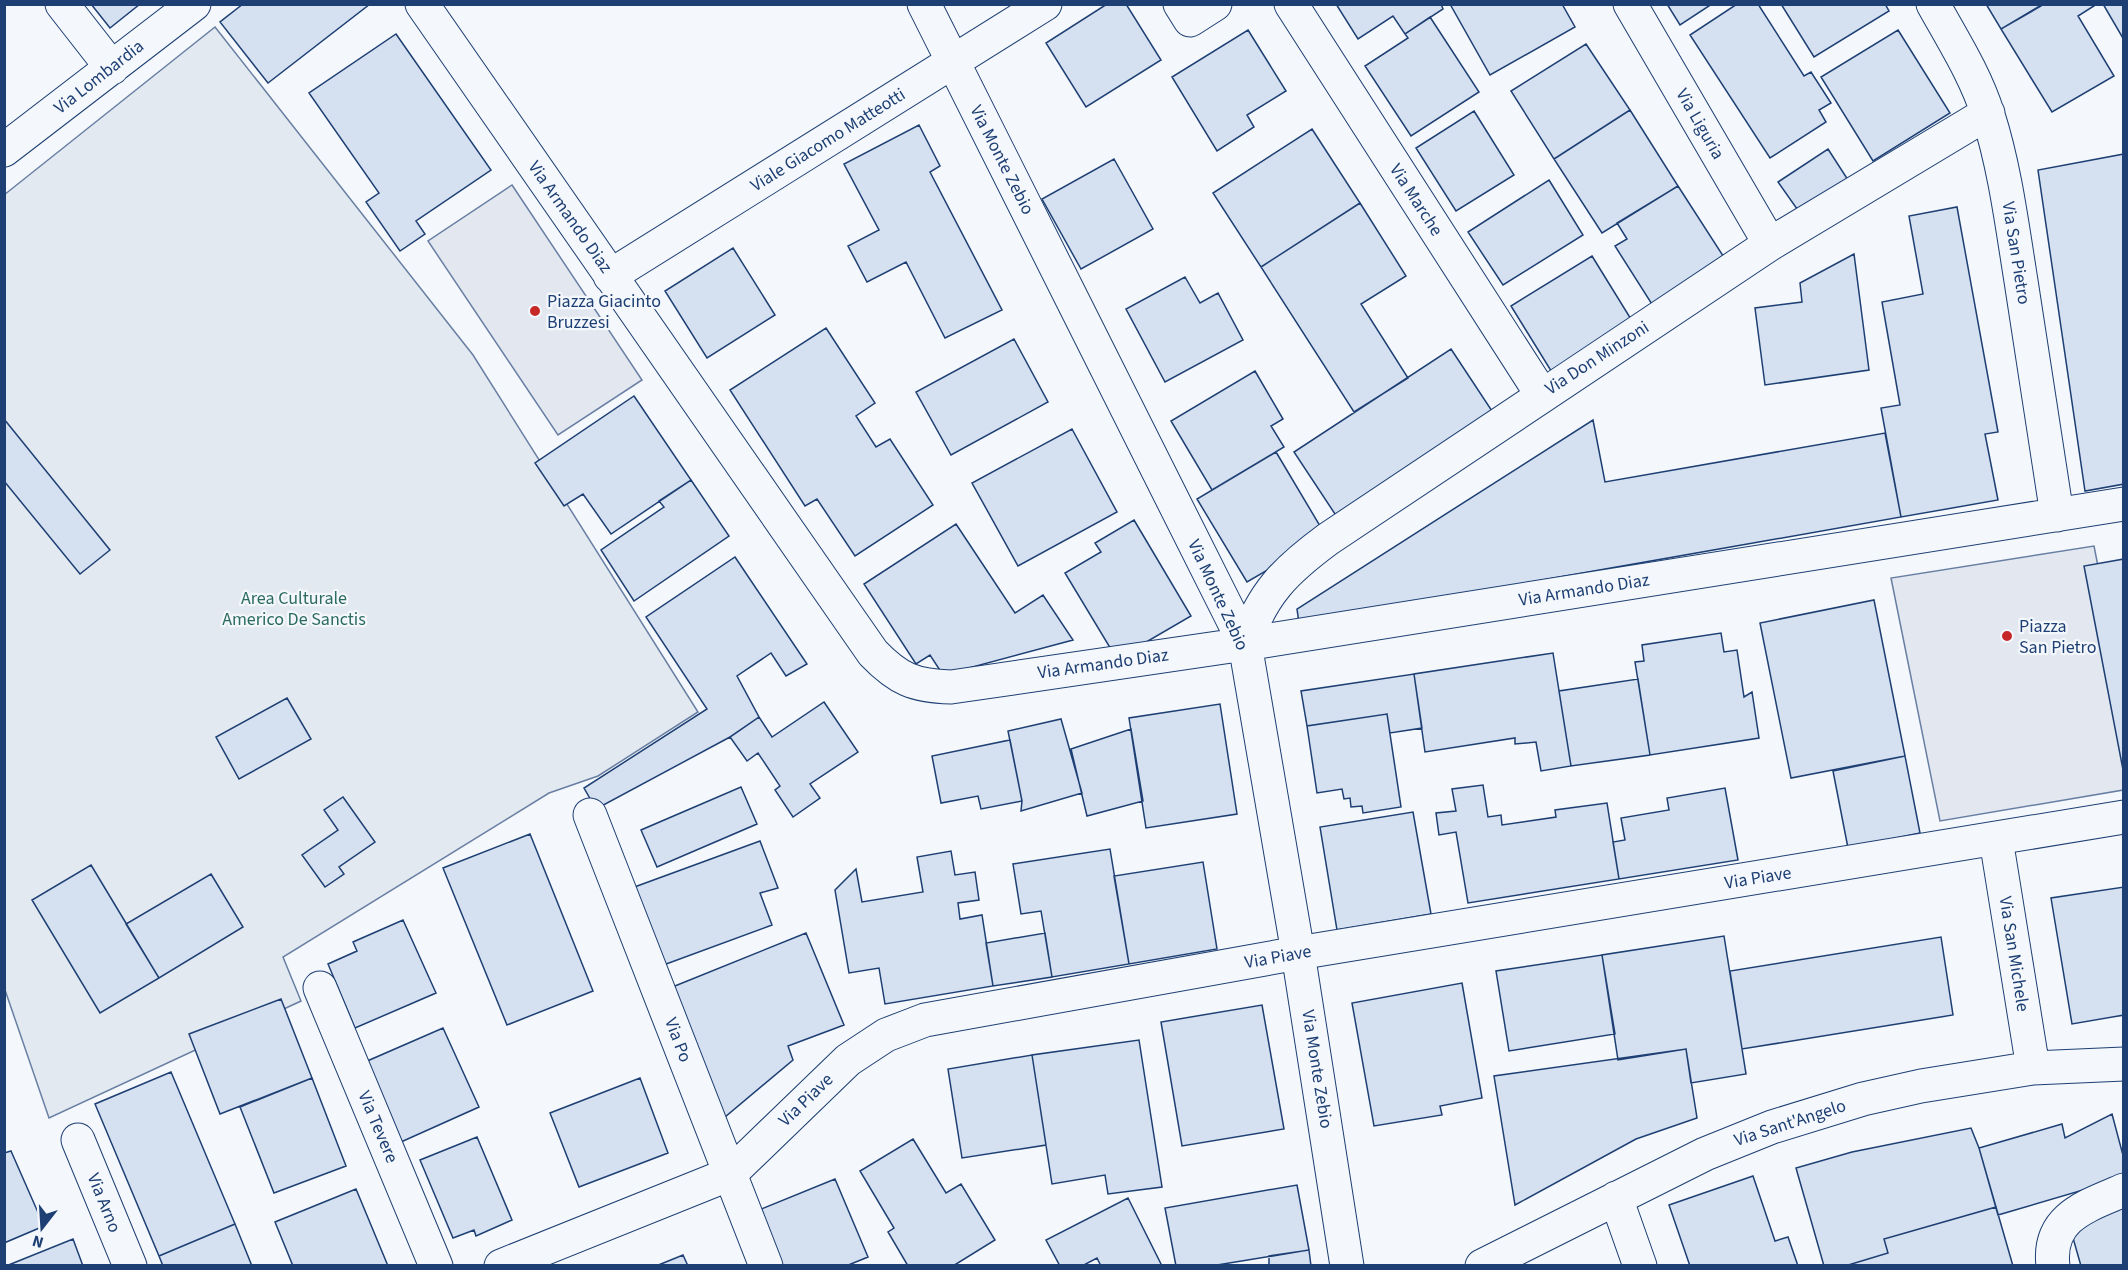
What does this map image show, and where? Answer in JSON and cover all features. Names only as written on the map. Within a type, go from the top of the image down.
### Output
[{"type":"street","points":[[62,4],[112,68]]},
{"type":"street","name":"Via Lombardia","points":[[4,150],[194,4]]},
{"type":"street","name":"Via Armando Diaz","points":[[422,4],[873,653],[891,671],[918,685],[951,687],[1245,644],[2124,504]]},
{"type":"street","name":"Via Monte Zebio","points":[[924,4],[1245,644],[1346,1253]]},
{"type":"street","name":"Viale Giacomo Matteotti","points":[[610,276],[1046,4]]},
{"type":"street","points":[[1180,4],[1190,20],[1215,4]]},
{"type":"street","name":"Via Marche","points":[[1290,4],[1542,395]]},
{"type":"street","name":"Via Liguria","points":[[1630,4],[1770,244]]},
{"type":"street","name":"Via San Pietro","points":[[1933,4],[1963,57],[1988,114],[2009,207],[2057,515]]},
{"type":"street","name":"Via Don Minzoni","points":[[1245,644],[1259,607],[1271,590],[1295,565],[1328,539],[1770,244],[1988,114]]},
{"type":"street","name":"Via Po","points":[[590,815],[766,1266]]},
{"type":"street","name":"Via Piave","points":[[501,1266],[730,1174],[848,1060],[866,1047],[904,1027],[953,1014],[1298,953],[2124,817]]},
{"type":"street","name":"Via San Michele","points":[[1996,839],[2033,1068]]},
{"type":"street","name":"Via Tevere","points":[[320,988],[436,1266]]},
{"type":"street","name":"Via Sant'Angelo","points":[[1482,1266],[1737,1139],[1800,1118],[1863,1099],[1921,1086],[2033,1068],[2124,1064]]},
{"type":"street","name":"Via Arno","points":[[78,1140],[130,1266]]},
{"type":"street","points":[[2053,1266],[2051,1254],[2055,1239],[2064,1222],[2079,1209],[2124,1190]]},
{"type":"street","points":[[1616,1198],[1640,1266]]},
{"type":"green space","name":"Area Culturale Americo De Sanctis","points":[[215,27],[473,355],[698,712],[598,776],[549,793],[283,957],[301,1001],[49,1118],[4,987],[4,195]]},
{"type":"shaded area","name":"Piazza Giacinto Bruzzesi","points":[[512,185],[642,380],[558,435],[428,241]]},
{"type":"shaded area","name":"Piazza San Pietro","points":[[2094,546],[2123,693],[2123,790],[1940,821],[1891,578]]},
{"type":"building","points":[[91,4],[140,4],[110,28]]},
{"type":"building","points":[[243,4],[370,4],[268,83],[220,22]]},
{"type":"building","points":[[1107,4],[1126,4],[1161,60],[1086,107],[1046,43]]},
{"type":"building","points":[[1336,4],[1441,4],[1443,9],[1405,34],[1393,16],[1358,39]]},
{"type":"building","points":[[1450,4],[1562,4],[1575,27],[1490,75]]},
{"type":"building","points":[[1667,4],[1712,4],[1680,25]]},
{"type":"building","points":[[1737,4],[1758,4],[1804,76],[1811,72],[1831,103],[1819,110],[1826,122],[1770,158],[1690,35]]},
{"type":"building","points":[[1781,4],[1885,4],[1889,11],[1814,57]]},
{"type":"building","points":[[1986,4],[2040,4],[2041,6],[2001,29]]},
{"type":"building","points":[[2043,4],[2097,4],[2078,16],[2114,76],[2052,112],[2001,29]]},
{"type":"building","points":[[2103,4],[2124,4],[2124,40]]},
{"type":"building","points":[[1430,17],[1479,92],[1411,136],[1365,66],[1408,38],[1405,34]]},
{"type":"building","points":[[1248,30],[1286,91],[1247,115],[1254,127],[1217,151],[1172,77]]},
{"type":"building","points":[[1898,30],[1950,113],[1873,161],[1821,77]]},
{"type":"building","points":[[396,34],[491,170],[416,221],[425,234],[400,251],[366,202],[379,193],[309,93]]},
{"type":"building","points":[[1586,44],[1630,110],[1554,159],[1511,91]]},
{"type":"building","points":[[1630,110],[1678,186],[1602,233],[1554,159]]},
{"type":"building","points":[[1474,111],[1514,175],[1456,211],[1416,148]]},
{"type":"building","points":[[919,125],[940,166],[930,172],[1002,310],[945,338],[906,262],[867,282],[848,246],[879,230],[844,164]]},
{"type":"building","points":[[1312,129],[1360,203],[1261,267],[1213,193]]},
{"type":"building","points":[[1828,149],[1850,183],[1802,216],[1778,182]]},
{"type":"building","points":[[2124,154],[2124,484],[2085,491],[2038,170]]},
{"type":"building","points":[[1114,159],[1153,229],[1081,269],[1042,199]]},
{"type":"building","points":[[1549,180],[1583,235],[1503,285],[1468,232]]},
{"type":"building","points":[[1678,186],[1727,262],[1655,309],[1615,246],[1627,239],[1617,223]]},
{"type":"building","points":[[1360,203],[1406,276],[1361,304],[1408,378],[1354,412],[1261,267]]},
{"type":"building","points":[[1957,207],[1998,432],[1985,434],[1998,500],[1901,517],[1881,408],[1900,405],[1882,302],[1923,294],[1909,216]]},
{"type":"building","points":[[733,248],[775,315],[707,358],[665,291]]},
{"type":"building","points":[[1854,254],[1869,370],[1765,385],[1755,308],[1802,302],[1800,283]]},
{"type":"building","points":[[1592,256],[1634,324],[1553,374],[1511,306]]},
{"type":"building","points":[[1185,277],[1200,303],[1218,293],[1243,340],[1165,382],[1126,309]]},
{"type":"building","points":[[826,328],[875,403],[856,416],[876,447],[890,439],[933,505],[855,556],[817,499],[805,506],[730,390]]},
{"type":"building","points":[[1014,339],[1048,402],[951,455],[916,392]]},
{"type":"building","points":[[1451,349],[1494,414],[1337,517],[1294,452]]},
{"type":"building","points":[[1255,371],[1283,419],[1271,426],[1284,447],[1212,490],[1171,421]]},
{"type":"building","points":[[634,396],[691,480],[611,534],[583,494],[564,506],[535,463]]},
{"type":"building","points":[[4,419],[110,550],[80,574],[4,481]]},
{"type":"building","points":[[1593,420],[1605,482],[1885,433],[1901,517],[1299,623],[1297,609]]},
{"type":"building","points":[[1072,429],[1117,512],[1018,566],[972,483]]},
{"type":"building","points":[[1276,452],[1326,536],[1247,582],[1197,499]]},
{"type":"building","points":[[691,480],[729,536],[634,601],[601,550],[664,507],[659,501]]},
{"type":"building","points":[[1134,520],[1191,616],[1136,648],[1112,651],[1065,573],[1101,552],[1095,543]]},
{"type":"building","points":[[956,524],[1015,613],[1043,595],[1073,640],[943,675],[930,655],[916,664],[864,584]]},
{"type":"building","points":[[735,557],[807,664],[786,676],[771,653],[737,676],[759,717],[730,737],[596,809],[584,788],[707,709],[646,617]]},
{"type":"building","points":[[2124,559],[2124,775],[2084,566]]},
{"type":"building","points":[[1874,600],[1905,756],[1791,778],[1760,623]]},
{"type":"building","points":[[1721,633],[1724,652],[1737,650],[1744,697],[1752,692],[1759,738],[1650,755],[1635,662],[1644,661],[1642,645]]},
{"type":"building","points":[[1553,653],[1571,766],[1541,771],[1536,742],[1515,744],[1515,738],[1425,752],[1414,674]]},
{"type":"building","points":[[1414,674],[1422,728],[1390,733],[1387,714],[1307,726],[1301,691]]},
{"type":"building","points":[[1638,679],[1650,755],[1571,766],[1559,691]]},
{"type":"building","points":[[287,698],[311,739],[239,779],[216,737]]},
{"type":"building","points":[[824,702],[858,752],[810,784],[820,798],[793,817],[775,790],[780,786],[758,753],[747,761],[730,737],[759,717],[772,737]]},
{"type":"building","points":[[1220,704],[1237,814],[1146,828],[1129,718]]},
{"type":"building","points":[[1387,714],[1401,807],[1363,813],[1362,806],[1351,807],[1350,798],[1344,799],[1342,789],[1317,793],[1307,726]]},
{"type":"building","points":[[1061,719],[1082,793],[1021,811],[1022,801],[1008,731]]},
{"type":"building","points":[[1131,729],[1143,801],[1087,816],[1071,749]]},
{"type":"building","points":[[1010,740],[1022,801],[981,809],[978,796],[941,803],[932,756]]},
{"type":"building","points":[[1905,756],[1920,833],[1848,848],[1833,771]]},
{"type":"building","points":[[1483,785],[1488,817],[1501,815],[1502,825],[1556,817],[1555,810],[1607,803],[1619,879],[1468,903],[1456,832],[1439,835],[1436,813],[1456,811],[1452,789]]},
{"type":"building","points":[[741,787],[757,824],[657,867],[641,830]]},
{"type":"building","points":[[1725,788],[1738,860],[1619,879],[1613,842],[1625,840],[1621,818],[1669,810],[1667,798]]},
{"type":"building","points":[[343,797],[375,842],[339,867],[344,874],[325,887],[302,855],[338,830],[324,810]]},
{"type":"building","points":[[1413,812],[1431,914],[1337,930],[1320,827]]},
{"type":"building","points":[[530,834],[593,991],[507,1025],[443,868]]},
{"type":"building","points":[[760,841],[778,888],[760,893],[772,925],[658,967],[629,889]]},
{"type":"building","points":[[1110,849],[1129,964],[1052,977],[1041,911],[1021,914],[1013,864]]},
{"type":"building","points":[[951,851],[955,875],[975,872],[979,900],[958,903],[960,919],[982,915],[993,986],[885,1004],[879,968],[849,973],[835,890],[856,869],[862,902],[923,892],[917,857]]},
{"type":"building","points":[[1203,862],[1217,949],[1129,964],[1114,876]]},
{"type":"building","points":[[91,865],[159,978],[100,1013],[32,900]]},
{"type":"building","points":[[211,874],[243,927],[159,978],[126,924]]},
{"type":"building","points":[[2124,887],[2124,1015],[2072,1024],[2051,898]]},
{"type":"building","points":[[403,920],[436,993],[355,1028],[328,964],[357,951],[353,942]]},
{"type":"building","points":[[806,933],[844,1025],[788,1046],[793,1060],[719,1122],[665,990]]},
{"type":"building","points":[[1045,933],[1052,977],[993,986],[986,943]]},
{"type":"building","points":[[1724,936],[1746,1074],[1691,1083],[1686,1049],[1618,1060],[1602,955]]},
{"type":"building","points":[[1941,937],[1953,1015],[1742,1049],[1730,971]]},
{"type":"building","points":[[1602,955],[1615,1034],[1509,1051],[1496,971]]},
{"type":"building","points":[[1462,983],[1482,1098],[1440,1106],[1442,1115],[1374,1126],[1352,1003]]},
{"type":"building","points":[[281,999],[312,1078],[220,1114],[189,1034]]},
{"type":"building","points":[[1262,1005],[1284,1129],[1182,1146],[1161,1022]]},
{"type":"building","points":[[443,1028],[479,1107],[401,1142],[365,1062]]},
{"type":"building","points":[[1139,1040],[1162,1187],[1108,1194],[1105,1175],[1052,1184],[1032,1055]]},
{"type":"building","points":[[1686,1049],[1697,1118],[1636,1139],[1515,1205],[1494,1076]]},
{"type":"building","points":[[1032,1055],[1046,1145],[962,1158],[948,1069]]},
{"type":"building","points":[[171,1072],[235,1224],[159,1256],[95,1104]]},
{"type":"building","points":[[312,1078],[346,1166],[274,1193],[240,1107]]},
{"type":"building","points":[[640,1078],[668,1153],[579,1187],[550,1113]]},
{"type":"building","points":[[2112,1114],[2124,1159],[2124,1178],[1998,1215],[1979,1148],[2062,1124],[2065,1138]]},
{"type":"building","points":[[1971,1128],[1996,1207],[1884,1239],[1888,1253],[1845,1266],[1824,1266],[1796,1168],[1852,1152]]},
{"type":"building","points":[[477,1137],[512,1220],[476,1236],[474,1230],[453,1238],[420,1160]]},
{"type":"building","points":[[913,1139],[946,1193],[961,1184],[995,1240],[953,1266],[908,1266],[888,1232],[894,1228],[860,1171]]},
{"type":"building","points":[[11,1151],[44,1226],[4,1243],[4,1153]]},
{"type":"building","points":[[1753,1176],[1775,1241],[1788,1237],[1798,1266],[1690,1266],[1669,1205]]},
{"type":"building","points":[[835,1179],[868,1257],[846,1266],[781,1266],[759,1210]]},
{"type":"building","points":[[1297,1185],[1309,1250],[1211,1266],[1176,1266],[1165,1208]]},
{"type":"building","points":[[356,1189],[388,1266],[293,1266],[275,1222]]},
{"type":"building","points":[[1128,1198],[1162,1266],[1101,1266],[1097,1258],[1082,1266],[1060,1266],[1046,1240]]},
{"type":"building","points":[[2124,1203],[2124,1266],[2081,1266],[2069,1224]]},
{"type":"building","points":[[1996,1207],[2013,1266],[1845,1266],[1888,1253],[1884,1239]]},
{"type":"building","points":[[235,1224],[252,1266],[163,1266],[159,1256]]},
{"type":"building","points":[[73,1239],[83,1266],[6,1266]]},
{"type":"building","points":[[1309,1250],[1311,1266],[1269,1266],[1269,1256]]},
{"type":"building","points":[[683,1255],[688,1266],[656,1266]]},
{"type":"place","name":"Piazza Giacinto Bruzzesi","points":[[535,311]]},
{"type":"place","name":"Piazza San Pietro","points":[[2007,636]]}]
